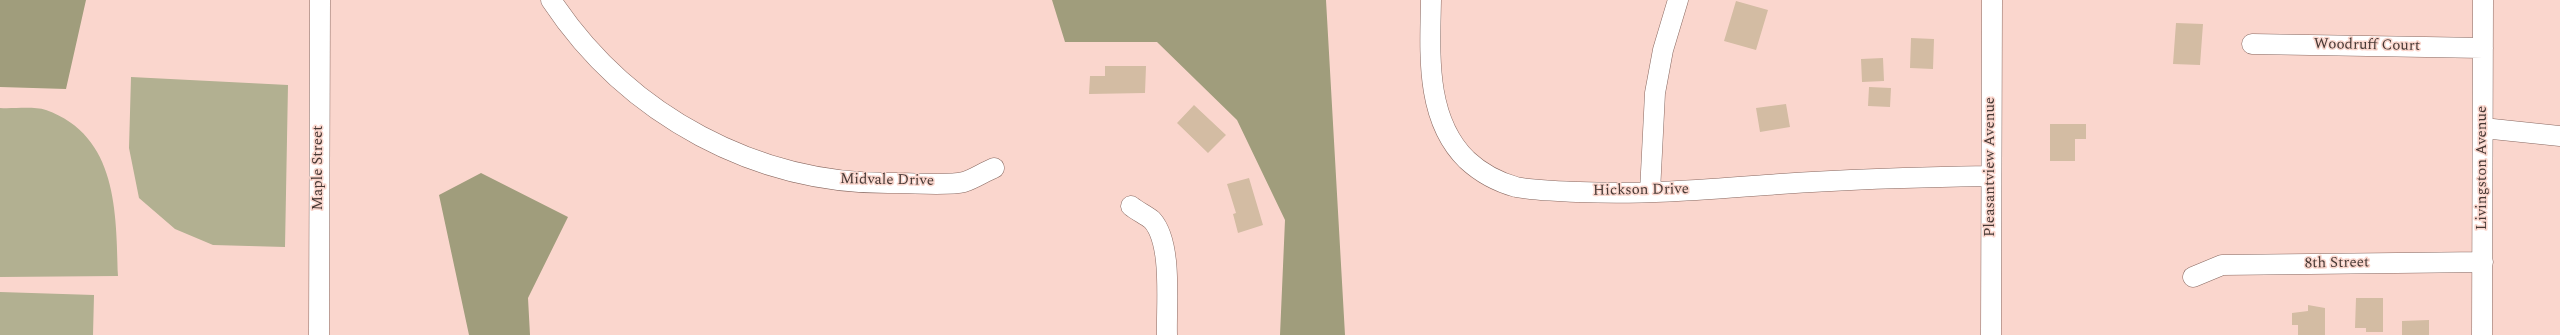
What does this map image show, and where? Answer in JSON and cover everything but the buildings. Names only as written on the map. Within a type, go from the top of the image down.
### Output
[{"type":"street","name":"Maple Street","points":[[319,335],[320,0]]},
{"type":"street","name":"Midvale Drive","points":[[551,0],[579,40],[608,71],[640,99],[675,123],[712,143],[751,160],[792,172],[833,180],[875,184],[963,182],[994,168]]},
{"type":"street","name":"Hickson Drive","points":[[1431,0],[1430,43],[1437,109],[1443,127],[1466,158],[1496,180],[1515,186],[1594,192],[1650,192],[1847,179],[1991,176]]},
{"type":"street","points":[[1650,192],[1655,92],[1663,50],[1678,0]]},
{"type":"street","name":"Pleasantview Avenue","points":[[1991,335],[1992,0]]},
{"type":"street","name":"Livingston Avenue","points":[[2482,335],[2483,0]]},
{"type":"street","name":"Woodruff Court","points":[[2252,44],[2483,48]]},
{"type":"street","points":[[2483,128],[2560,136]]},
{"type":"street","points":[[1131,206],[1151,220],[1160,233],[1165,251],[1167,335]]},
{"type":"street","name":"8th Street","points":[[2193,277],[2222,266],[2483,262]]},
{"type":"shaded area","points":[[0,0],[86,0],[66,89],[0,87]]},
{"type":"shaded area","points":[[1052,0],[1326,0],[1345,335],[1280,335],[1285,220],[1237,120],[1157,42],[1065,42]]},
{"type":"shaded area","points":[[131,77],[288,85],[285,247],[213,245],[175,229],[139,198],[129,148]]},
{"type":"shaded area","points":[[0,108],[29,108],[46,110],[70,122],[87,138],[100,157],[108,179],[116,227],[118,276],[0,277]]},
{"type":"shaded area","points":[[481,173],[568,217],[528,298],[530,335],[469,335],[439,195]]},
{"type":"shaded area","points":[[0,292],[94,295],[93,335],[0,335]]}]
